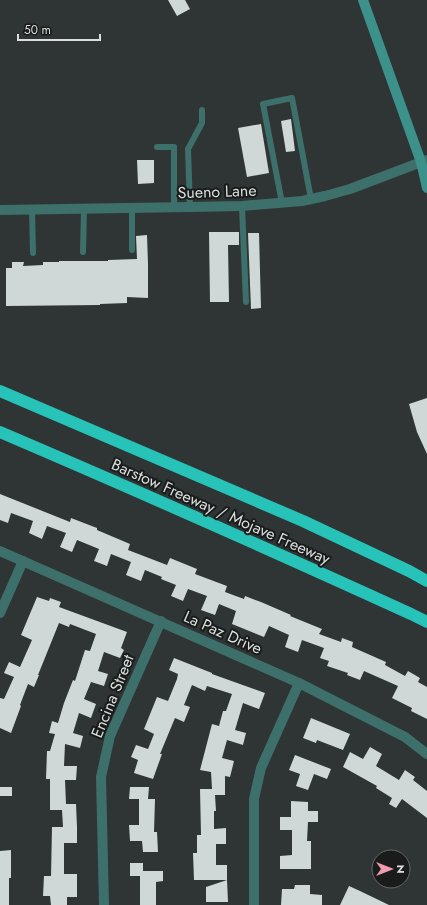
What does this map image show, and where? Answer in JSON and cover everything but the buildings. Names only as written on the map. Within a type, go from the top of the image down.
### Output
[{"type":"highway","name":"Barstow Freeway / Mojave Freeway","points":[[0,391],[303,521],[409,570],[427,580]]},
{"type":"highway","name":"Barstow Freeway / Mojave Freeway","points":[[0,432],[109,478],[269,549],[427,622]]},
{"type":"street","points":[[363,0],[424,161],[427,188]]},
{"type":"street","name":"Sueno Lane","points":[[0,210],[174,208],[282,203],[311,199],[350,189],[424,161]]},
{"type":"street","name":"La Paz Drive","points":[[0,551],[299,683],[405,737],[427,754]]},
{"type":"street","points":[[0,613],[23,561]]},
{"type":"street","name":"Encina Street","points":[[104,905],[101,777],[110,736],[160,621]]},
{"type":"street","points":[[254,905],[254,799],[261,768],[299,683]]},
{"type":"lane","points":[[282,203],[262,104],[292,98],[311,199]]},
{"type":"lane","points":[[190,207],[188,149],[202,123],[202,110]]},
{"type":"lane","points":[[157,147],[174,147],[174,208]]},
{"type":"lane","points":[[242,206],[246,302]]},
{"type":"lane","points":[[132,208],[132,250]]},
{"type":"lane","points":[[32,209],[33,253]]},
{"type":"lane","points":[[84,209],[84,252]]}]
